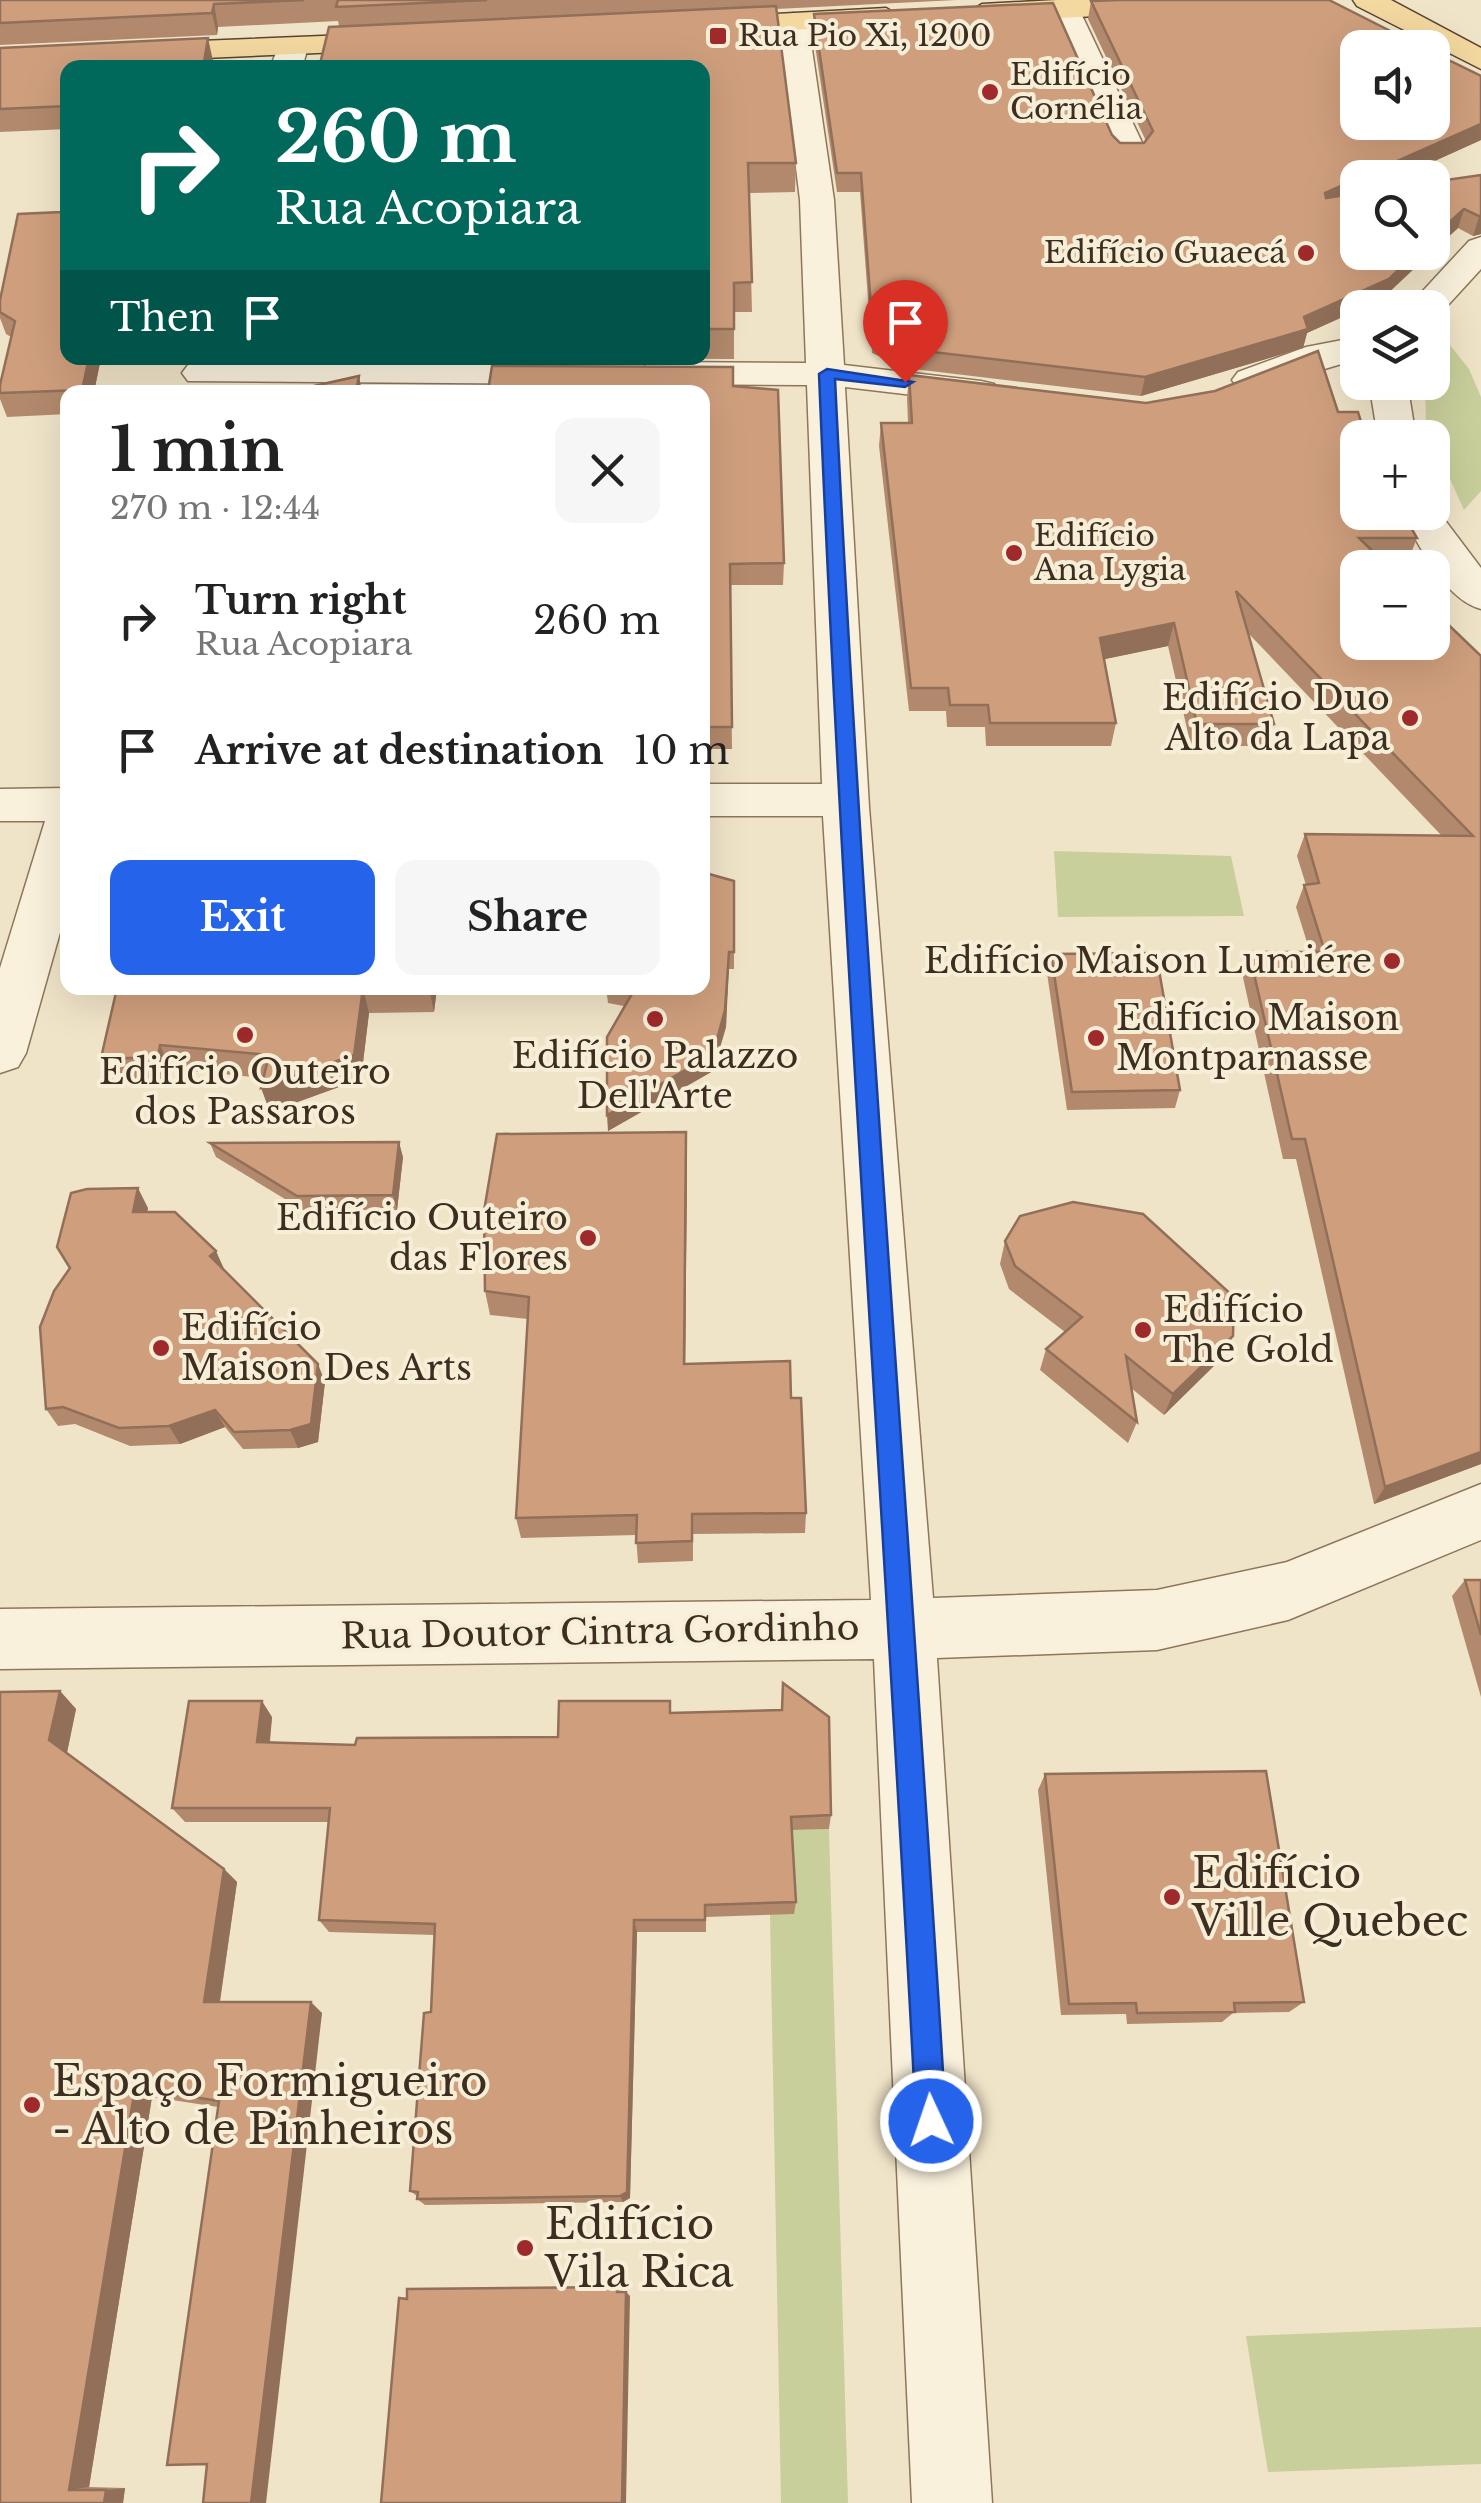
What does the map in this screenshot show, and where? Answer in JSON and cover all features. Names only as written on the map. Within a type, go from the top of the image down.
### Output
[{"type":"main road","points":[[952,14],[1230,0]]},
{"type":"main road","points":[[1368,0],[1481,60]]},
{"type":"main road","points":[[678,28],[915,16]]},
{"type":"main road","points":[[0,58],[289,57],[427,40]]},
{"type":"street","points":[[1064,9],[1129,151]]},
{"type":"street","points":[[792,22],[817,200],[846,800],[904,1629],[952,2503]]},
{"type":"street","points":[[1442,290],[1481,248]]},
{"type":"street","points":[[1214,395],[1318,355],[1340,351]]},
{"type":"street","points":[[200,374],[827,374],[1018,397]]},
{"type":"street","points":[[1431,530],[1481,596]]},
{"type":"street","points":[[710,800],[846,800]]},
{"type":"street","points":[[0,805],[60,804]]},
{"type":"street","points":[[0,1053],[60,847]]},
{"type":"street","name":"Rua Doutor Cintra Gordinho","points":[[0,1639],[1105,1624],[1220,1609],[1288,1591],[1481,1512]]},
{"type":"green space","points":[[1450,345],[1469,369],[1481,397],[1481,491],[1464,510],[1450,479],[1450,420],[1426,420],[1425,400],[1450,400]]},
{"type":"green space","points":[[1054,851],[1231,856],[1244,916],[1058,917]]},
{"type":"green space","points":[[829,1829],[848,2503],[781,2503],[770,1915],[791,1830]]},
{"type":"green space","points":[[1481,2327],[1481,2464],[1268,2472],[1246,2336]]},
{"type":"building","points":[[0,0],[304,0],[214,4],[212,13],[0,23]]},
{"type":"building","points":[[338,0],[487,0],[336,7]]},
{"type":"building","points":[[1329,0],[1388,30],[1340,30],[1340,140],[1445,140],[1400,160],[1340,160],[1340,186],[1325,193],[1326,198],[1340,196],[1340,270],[1398,270],[1389,279],[1364,290],[1340,290],[1340,301],[1304,317],[1308,329],[1145,377],[907,349],[873,334],[861,173],[837,173],[814,14],[1053,3],[1112,135],[1120,143],[1144,143],[1153,131],[1091,1]]},
{"type":"building","points":[[776,6],[796,163],[748,163],[752,282],[734,283],[734,329],[710,329],[710,60],[321,60],[329,27]]},
{"type":"building","points":[[208,38],[204,60],[60,60],[60,106],[0,109],[0,48]]},
{"type":"building","points":[[1450,61],[1481,76],[1481,124],[1450,138]]},
{"type":"building","points":[[1481,175],[1481,217],[1464,209],[1450,222],[1450,179]]},
{"type":"building","points":[[60,212],[60,365],[87,365],[83,385],[60,385],[60,391],[0,393],[15,321],[0,312],[0,300],[18,214]]},
{"type":"building","points":[[1318,351],[1338,412],[1358,412],[1360,420],[1340,420],[1340,530],[1412,530],[1417,538],[1359,538],[1371,550],[1340,550],[1340,660],[1450,660],[1450,626],[1481,656],[1481,1452],[1385,1487],[1305,1139],[1292,1139],[1249,952],[1325,952],[1304,885],[1319,883],[1305,834],[1473,836],[1236,591],[1274,724],[1197,724],[1174,623],[1100,638],[1116,723],[990,723],[988,705],[950,705],[948,688],[911,688],[881,423],[912,423],[909,375],[1146,403],[1215,391]]},
{"type":"building","points":[[492,366],[733,367],[733,386],[778,390],[784,563],[730,564],[732,727],[710,727],[710,385],[489,385]]},
{"type":"building","points":[[359,376],[357,385],[318,385]]},
{"type":"building","points":[[710,874],[734,881],[734,952],[729,952],[725,1010],[713,1054],[607,1115],[607,1037],[631,995],[710,995]]},
{"type":"building","name":"Edifício Maison Montparnasse","points":[[1156,953],[1180,1090],[1072,1092],[1051,954]]},
{"type":"building","name":"Edifício Outeiro dos Passaros","points":[[115,995],[362,995],[354,1055],[261,1088],[269,1055],[160,1045],[158,1058],[101,1058]]},
{"type":"building","points":[[686,1132],[684,1364],[790,1361],[791,1398],[801,1398],[806,1513],[692,1514],[692,1541],[636,1543],[637,1515],[516,1518],[529,1297],[485,1291],[484,1211],[497,1134]]},
{"type":"building","points":[[399,1142],[393,1195],[297,1196],[210,1143]]},
{"type":"building","points":[[138,1188],[133,1212],[175,1212],[216,1251],[210,1256],[318,1364],[311,1424],[290,1430],[234,1432],[215,1410],[169,1426],[119,1428],[63,1407],[46,1409],[40,1327],[54,1291],[70,1268],[57,1247],[71,1193]]},
{"type":"building","name":"Edifício The Gold","points":[[1073,1202],[1143,1214],[1234,1297],[1233,1336],[1173,1394],[1126,1356],[1137,1422],[1046,1349],[1082,1317],[1015,1266],[1005,1241],[1020,1216]]},
{"type":"building","points":[[1465,1580],[1481,1580],[1481,1635]]},
{"type":"building","points":[[783,1683],[829,1717],[831,1815],[791,1817],[796,1902],[705,1905],[705,1920],[634,1920],[627,2192],[620,2196],[417,2199],[418,2192],[410,2191],[424,2013],[431,2012],[435,1924],[319,1920],[330,1808],[172,1808],[189,1701],[262,1701],[257,1742],[355,1745],[357,1738],[558,1737],[559,1701],[670,1701],[670,1713],[782,1710]]},
{"type":"building","points":[[60,1691],[49,1740],[224,1869],[204,2002],[311,2002],[251,2503],[203,2503],[207,2464],[167,2465],[219,2101],[135,2088],[69,2490],[106,2490],[104,2503],[0,2503],[0,1692]]},
{"type":"building","name":"Edifício Ville Quebec","points":[[1266,1771],[1304,2002],[1234,2003],[1235,2012],[1137,2013],[1136,2003],[1069,2004],[1045,1774]]},
{"type":"building","points":[[617,2287],[617,2292],[626,2292],[622,2503],[381,2503],[399,2298],[407,2299],[407,2289]]},
{"type":"place","name":"Rua Pio Xi, 1200","points":[[718,36]]},
{"type":"place","name":"Edifício Cornélia","points":[[990,92]]},
{"type":"place","name":"Edifício Guaecá","points":[[1306,253]]},
{"type":"place","name":"Edifício Ana Lygia","points":[[1014,553]]},
{"type":"place","name":"Edifício Duo Alto da Lapa","points":[[1410,718]]},
{"type":"place","name":"Edifício Maison Lumiére","points":[[1392,961]]},
{"type":"place","name":"Edifício Palazzo Dell'Arte","points":[[655,1019]]},
{"type":"place","name":"Edifício Outeiro dos Passaros","points":[[245,1035]]},
{"type":"place","name":"Edifício Maison Montparnasse","points":[[1096,1038]]},
{"type":"place","name":"Edifício Outeiro das Flores","points":[[588,1238]]},
{"type":"place","name":"Edifício The Gold","points":[[1143,1330]]},
{"type":"place","name":"Edifício Maison Des Arts","points":[[161,1348]]},
{"type":"place","name":"Edifício Ville Quebec","points":[[1172,1897]]},
{"type":"place","name":"Espaço Formigueiro - Alto de Pinheiros","points":[[32,2105]]},
{"type":"place","name":"Edifício Vila Rica","points":[[525,2248]]},
{"type":"route","points":[[905,382],[827,374],[846,808],[900,1556],[931,2121]]}]
